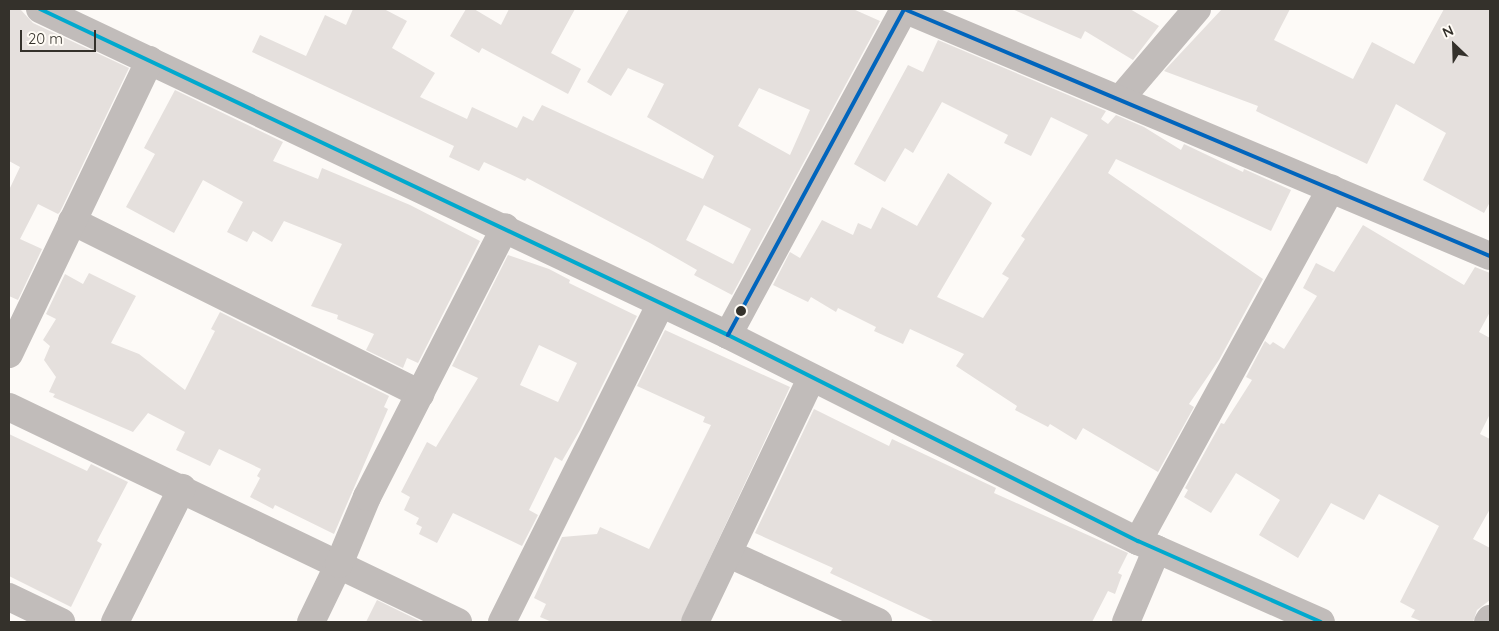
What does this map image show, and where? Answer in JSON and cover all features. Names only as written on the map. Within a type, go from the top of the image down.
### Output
[{"type":"street","points":[[40,9],[728,335],[811,379],[1148,545],[1320,622]]},
{"type":"street","points":[[728,335],[904,9],[1121,98],[1490,256]]},
{"type":"street","points":[[1121,98],[1197,9]]},
{"type":"street","points":[[9,354],[150,60]]},
{"type":"street","points":[[1126,622],[1148,545],[1331,188]]},
{"type":"street","points":[[72,221],[420,394]]},
{"type":"street","points":[[310,622],[339,564],[367,497],[505,228]]},
{"type":"street","points":[[502,622],[661,303]]},
{"type":"street","points":[[695,622],[811,379]]},
{"type":"street","points":[[9,408],[182,488],[458,622]]},
{"type":"street","points":[[115,622],[182,488]]},
{"type":"street","points":[[728,554],[878,622]]},
{"type":"street","points":[[9,597],[61,622]]},
{"type":"building","points":[[9,9],[20,9],[33,23],[129,68],[60,212],[58,214],[38,204],[20,239],[42,249],[18,300],[9,296],[9,190],[20,167],[9,161]]},
{"type":"building","points":[[353,9],[384,9],[407,21],[392,48],[435,73],[420,97],[467,119],[472,107],[517,128],[523,116],[533,121],[542,105],[703,179],[714,156],[647,117],[664,84],[628,68],[611,96],[587,82],[629,9],[853,9],[880,21],[732,295],[694,275],[697,270],[650,243],[527,178],[525,181],[484,162],[479,171],[449,157],[454,146],[252,52],[260,35],[306,56],[325,15],[346,25]],"holes":[[[759,88],[810,110],[790,155],[738,126]],[[704,205],[751,229],[733,264],[686,240]]]},
{"type":"building","points":[[466,9],[474,9],[501,25],[509,9],[575,9],[551,53],[581,69],[568,94],[482,48],[479,53],[450,36]]},
{"type":"building","points":[[1012,9],[1130,9],[1159,26],[1133,60],[1085,31],[1081,39]]},
{"type":"building","points":[[1222,9],[1290,9],[1274,40],[1353,79],[1372,42],[1414,64],[1444,9],[1490,9],[1490,202],[1484,213],[1423,180],[1446,133],[1396,104],[1367,164],[1256,111],[1258,106],[1164,71]]},
{"type":"building","points":[[938,40],[1106,111],[1101,119],[1108,124],[1116,115],[1144,127],[1181,150],[1184,144],[1243,172],[1244,169],[1291,190],[1271,231],[1116,159],[1108,173],[1263,279],[1219,360],[1189,404],[1194,407],[1158,472],[1083,428],[1076,440],[1050,424],[1048,427],[1015,410],[1017,406],[956,366],[964,354],[910,329],[903,344],[874,331],[876,327],[838,308],[836,312],[811,297],[808,302],[773,285],[790,252],[800,258],[822,220],[853,235],[858,223],[871,229],[882,207],[917,226],[948,173],[992,203],[937,297],[983,318],[1009,278],[1002,274],[1025,239],[1021,236],[1088,135],[1051,117],[1031,156],[1004,143],[1008,135],[942,102],[913,153],[905,148],[885,182],[854,164],[908,65],[923,72]]},
{"type":"building","points":[[175,90],[283,142],[273,161],[318,179],[322,168],[410,205],[480,241],[418,363],[407,358],[403,368],[366,350],[374,334],[337,319],[338,315],[311,306],[342,244],[284,221],[272,242],[253,231],[247,242],[227,232],[243,202],[203,180],[174,233],[126,207],[155,154],[144,148]]},
{"type":"building","points":[[1363,225],[1464,285],[1475,267],[1490,273],[1490,312],[1479,332],[1490,338],[1490,414],[1480,434],[1490,439],[1490,509],[1473,539],[1490,548],[1490,600],[1477,610],[1473,622],[1423,622],[1411,617],[1415,610],[1400,602],[1439,526],[1379,494],[1364,520],[1331,503],[1298,558],[1259,535],[1280,500],[1236,473],[1211,513],[1184,497],[1188,490],[1185,488],[1221,423],[1224,424],[1252,380],[1246,377],[1265,341],[1270,345],[1273,342],[1284,349],[1317,296],[1303,288],[1316,263],[1334,272]]},
{"type":"building","points":[[508,255],[549,269],[570,280],[569,283],[637,316],[580,430],[562,461],[555,457],[529,510],[538,515],[522,546],[453,513],[437,543],[419,534],[422,527],[416,524],[419,518],[404,510],[410,497],[401,492],[427,442],[436,447],[478,378],[452,366]],"holes":[[[539,345],[577,363],[558,402],[520,385]]]},
{"type":"building","points":[[89,273],[136,296],[111,343],[139,354],[185,390],[215,331],[211,329],[220,312],[389,396],[384,407],[388,409],[334,534],[275,505],[273,509],[250,497],[260,478],[257,476],[261,469],[219,449],[210,466],[176,450],[185,432],[148,413],[133,432],[53,397],[55,394],[49,392],[56,377],[44,360],[50,346],[43,340],[56,319],[46,314],[65,274],[83,284]]},
{"type":"building","points":[[665,330],[790,387],[680,622],[552,622],[540,617],[546,604],[534,598],[562,537],[597,534],[600,527],[649,549],[711,425],[703,422],[705,417],[637,386]]},
{"type":"building","points":[[814,409],[889,446],[892,439],[996,488],[994,493],[1128,553],[1118,573],[1122,575],[1115,594],[1108,591],[1092,622],[935,622],[830,573],[833,568],[755,533]]},
{"type":"building","points":[[9,434],[87,471],[91,464],[128,482],[97,541],[102,544],[71,607],[9,576]]},
{"type":"building","points":[[377,600],[422,622],[366,622]]},
{"type":"transit line","points":[[40,9],[728,335],[1138,541],[1321,622]]},
{"type":"transit line","points":[[728,335],[904,9],[1490,256]]}]
